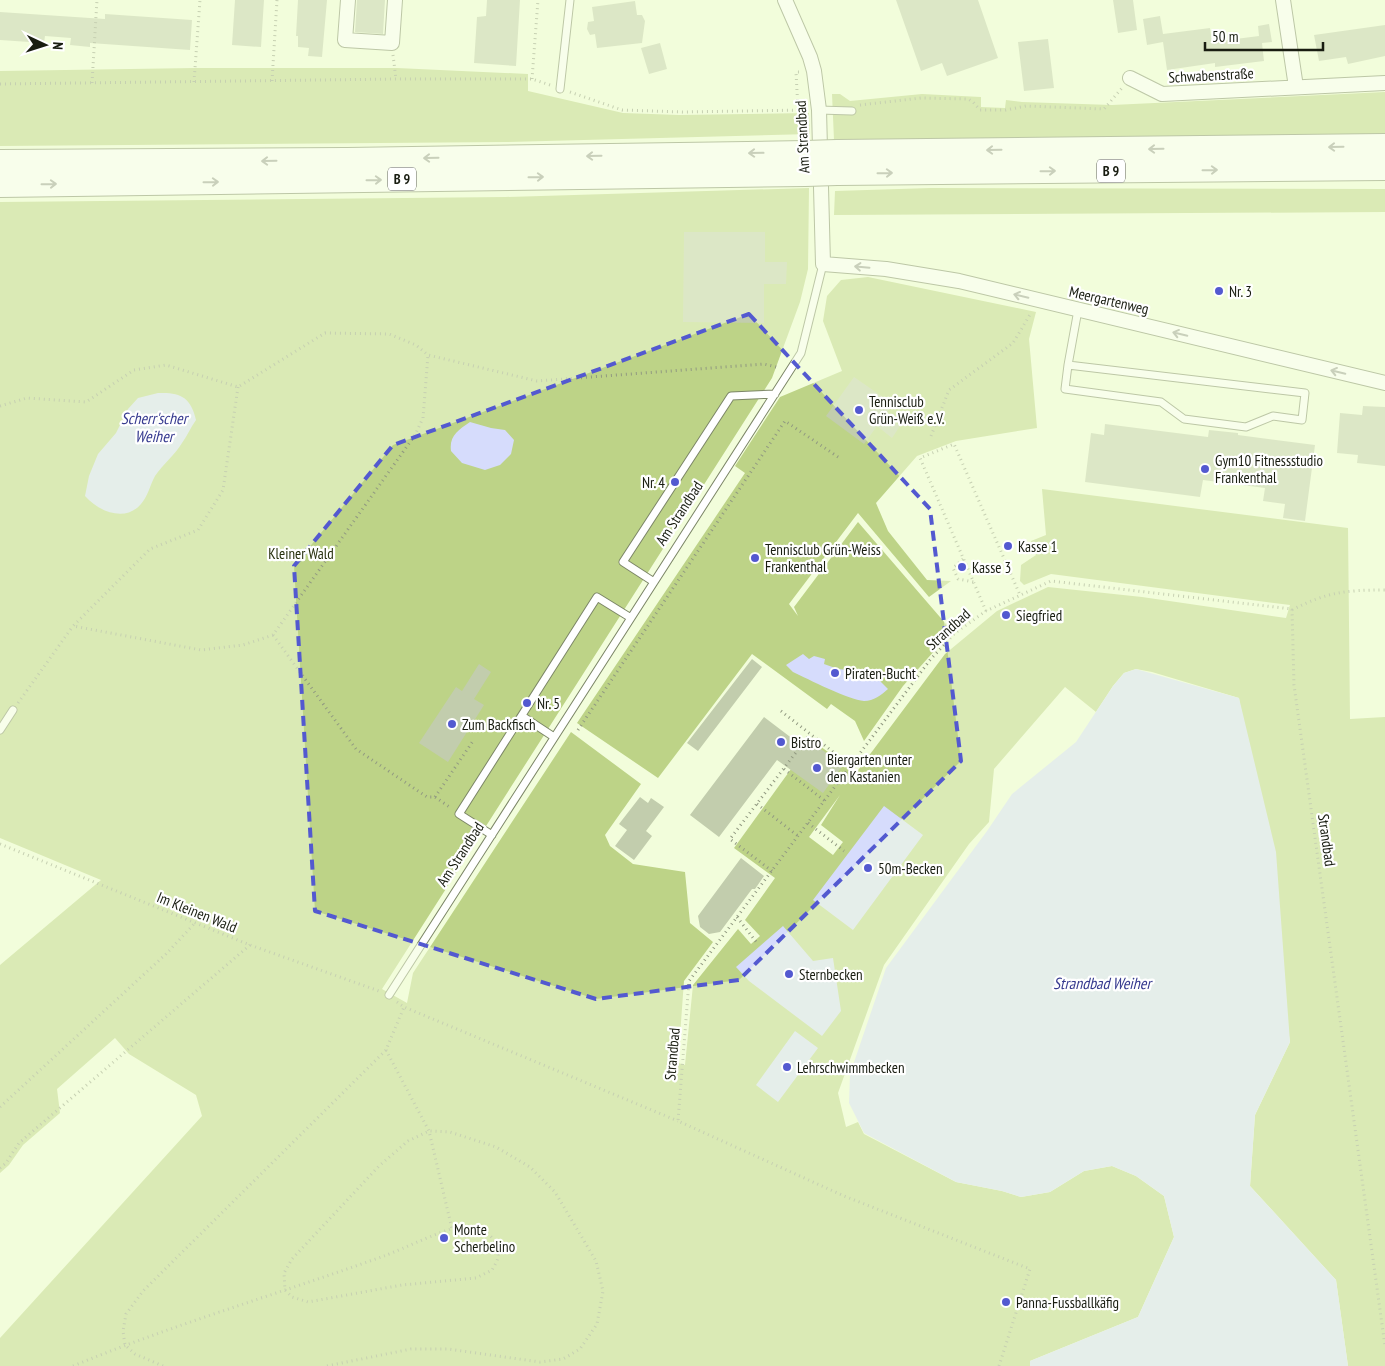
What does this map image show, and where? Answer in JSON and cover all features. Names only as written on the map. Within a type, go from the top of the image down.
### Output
[{"type":"highway","name":"B 9","points":[[837,163],[1385,146]]},
{"type":"highway","name":"B 9","points":[[0,162],[328,160],[1385,168]]},
{"type":"highway","name":"B 9","points":[[0,185],[805,163]]},
{"type":"street","points":[[348,0],[345,40],[392,42],[395,0]]},
{"type":"street","name":"Am Strandbad","points":[[785,0],[810,57],[819,110],[823,264]]},
{"type":"street","points":[[1283,0],[1296,87]]},
{"type":"street","name":"Schwabenstraße","points":[[1130,78],[1162,94],[1385,83]]},
{"type":"street","name":"Meergartenweg","points":[[823,264],[886,269],[958,281],[1385,383]]},
{"type":"lane","points":[[560,89],[570,0]]},
{"type":"lane","points":[[819,110],[852,111]]},
{"type":"lane","name":"Am Strandbad","points":[[389,995],[801,353],[823,264]]},
{"type":"lane","points":[[1068,364],[1305,393],[1302,420],[1273,416],[1246,427],[1184,419],[1161,402],[1065,389],[1068,364],[1078,310]]},
{"type":"lane","points":[[654,582],[623,562],[731,396],[775,394]]},
{"type":"lane","points":[[492,834],[459,814],[597,597],[631,618]]},
{"type":"lane","points":[[0,730],[13,710]]},
{"type":"lane","points":[[522,716],[554,737]]},
{"type":"path","points":[[92,83],[97,0]]},
{"type":"path","points":[[194,82],[200,0]]},
{"type":"path","points":[[272,81],[277,0]]},
{"type":"path","points":[[532,80],[538,0]]},
{"type":"path","points":[[392,42],[396,79]]},
{"type":"path","points":[[852,111],[861,104],[921,98],[968,99],[980,110],[1006,110],[1026,106],[1104,109],[1130,78]]},
{"type":"path","points":[[0,84],[396,79],[532,80],[622,110],[682,112],[798,110]]},
{"type":"path","points":[[931,436],[949,390],[1014,343],[1031,312],[1035,299]]},
{"type":"path","points":[[0,406],[27,398],[86,402],[134,370],[166,365],[238,387],[325,333],[389,334],[416,345],[428,355],[537,381],[764,364],[790,371]]},
{"type":"path","points":[[73,626],[202,650],[243,645],[273,636],[415,436],[422,418],[428,355]]},
{"type":"path","points":[[13,710],[73,626],[150,549],[198,530],[223,490],[238,387]]},
{"type":"path","points":[[578,730],[785,420],[841,460]]},
{"type":"path","name":"Strandbad","points":[[986,611],[920,458],[954,444],[1020,595]]},
{"type":"path","points":[[964,560],[953,568],[955,574],[958,579],[974,582]]},
{"type":"path","name":"Strandbad","points":[[678,1121],[689,981],[930,660],[955,633],[986,611],[1051,581],[1292,610],[1294,685],[1385,1346]]},
{"type":"path","points":[[1292,610],[1315,598],[1351,590],[1385,590]]},
{"type":"path","points":[[273,636],[356,749],[428,797],[435,798],[459,814]]},
{"type":"path","points":[[780,711],[851,766]]},
{"type":"path","points":[[772,871],[730,839],[810,734]]},
{"type":"path","points":[[435,798],[473,741]]},
{"type":"path","points":[[784,769],[825,801]]},
{"type":"path","points":[[757,804],[798,836]]},
{"type":"path","points":[[808,824],[844,851]]},
{"type":"path","name":"Im Kleinen Wald","points":[[0,844],[250,946],[389,995],[404,1007],[678,1121]]},
{"type":"path","points":[[737,917],[758,943]]},
{"type":"path","points":[[0,1107],[166,954],[195,923]]},
{"type":"path","points":[[0,1168],[19,1143],[250,946]]},
{"type":"path","points":[[163,1366],[135,1354],[125,1345],[123,1331],[126,1314],[142,1290],[386,1050],[404,1007]]},
{"type":"path","points":[[386,1050],[429,1131],[452,1229]]},
{"type":"path","points":[[678,1121],[844,1196],[1030,1269],[999,1366]]},
{"type":"path","points":[[73,1366],[125,1345],[285,1290],[385,1256],[452,1229],[465,1226],[479,1229],[490,1235],[497,1244],[498,1257],[492,1270],[476,1278],[402,1285],[308,1302],[292,1297],[285,1290],[284,1273],[292,1259],[379,1166],[408,1141],[429,1131],[450,1132],[496,1147],[530,1166],[555,1192],[596,1262],[603,1291],[597,1324],[580,1349],[563,1359],[540,1362],[448,1349],[411,1349],[327,1366]]},
{"type":"highlighted area","points":[[749,314],[930,509],[961,761],[739,980],[596,999],[315,911],[294,566],[393,445]]},
{"type":"green space","points":[[195,68],[397,68],[528,74],[528,91],[623,113],[679,115],[809,113],[810,134],[506,142],[0,146],[0,71]]},
{"type":"green space","points":[[1385,92],[1385,136],[1115,141],[834,140],[832,94],[840,94],[850,101],[922,94],[981,97],[981,107],[1005,108],[1006,100],[1112,105]]},
{"type":"green space","name":"Kleiner Wald","points":[[809,188],[808,269],[800,302],[772,378],[382,989],[407,1003],[413,973],[571,732],[641,784],[605,835],[610,846],[633,864],[685,872],[690,923],[713,942],[684,981],[678,1063],[685,1065],[693,985],[738,929],[751,944],[760,936],[745,920],[775,878],[734,848],[812,740],[856,773],[945,654],[997,611],[1048,587],[1142,597],[1286,618],[1290,605],[1051,574],[1024,585],[1020,581],[1021,565],[1036,555],[1031,541],[1046,535],[1042,489],[1348,528],[1350,719],[1385,717],[1385,1366],[1348,1366],[1336,1280],[1250,1186],[1255,1115],[1290,1042],[1239,698],[1136,669],[1124,673],[1096,712],[1065,687],[994,769],[989,822],[969,844],[884,965],[838,1093],[846,1127],[858,1122],[864,1134],[956,1182],[1002,1191],[1021,1197],[1050,1192],[1084,1171],[1112,1166],[1136,1176],[1164,1196],[1174,1237],[1138,1317],[1030,1361],[1030,1366],[0,1366],[0,1338],[202,1116],[196,1095],[129,1054],[115,1038],[57,1089],[60,1113],[23,1145],[9,1165],[0,1173],[0,965],[101,880],[0,838],[0,202],[505,197]],"holes":[[[840,795],[821,825],[843,842],[833,855],[809,837]]]},
{"type":"green space","points":[[931,188],[1385,189],[1385,212],[834,215],[835,191]]},
{"type":"green space","points":[[868,277],[1036,312],[1029,339],[1037,428],[956,441],[917,456],[876,503],[888,531],[927,580],[951,581],[929,597],[858,513],[789,604],[798,616],[794,607],[858,522],[952,631],[903,686],[864,741],[855,721],[831,704],[827,709],[752,654],[658,778],[577,723],[745,473],[735,466],[780,397],[842,371],[823,321],[827,296],[841,280]]},
{"type":"water","name":"Scherr'scher Weiher","points":[[158,393],[178,395],[188,401],[196,420],[179,447],[155,476],[145,498],[135,510],[120,514],[104,510],[85,496],[89,476],[98,454],[116,433],[128,409],[138,398]]},
{"type":"water","points":[[470,422],[505,430],[514,440],[511,454],[500,465],[485,470],[462,463],[451,451],[453,437]]},
{"type":"water","points":[[803,654],[809,659],[814,656],[825,659],[824,664],[838,669],[859,671],[863,676],[872,673],[888,689],[868,701],[857,700],[839,693],[793,672],[786,665]]},
{"type":"water","name":"Strandbad Weiher","points":[[1136,669],[1239,698],[1276,852],[1290,1042],[1255,1115],[1250,1186],[1336,1280],[1348,1366],[1030,1366],[1030,1361],[1138,1317],[1174,1237],[1164,1196],[1136,1176],[1112,1166],[1084,1171],[1050,1192],[1021,1197],[1002,1191],[956,1182],[864,1133],[849,1103],[850,1074],[886,968],[1012,794],[1076,742],[1113,686],[1124,673]]},
{"type":"water","name":"50m-Becken","points":[[884,806],[923,835],[853,930],[813,900]]},
{"type":"water","name":"Sternbecken","points":[[783,926],[813,961],[833,958],[841,1011],[822,1036],[749,981],[736,967]]},
{"type":"water","name":"Lehrschwimmbecken","points":[[795,1031],[818,1048],[778,1102],[756,1085]]},
{"type":"building","points":[[235,0],[264,0],[261,47],[232,45]]},
{"type":"building","points":[[298,0],[327,0],[322,57],[308,56],[309,48],[298,47],[298,36],[296,36]]},
{"type":"building","points":[[357,0],[385,0],[383,34],[355,32]]},
{"type":"building","points":[[487,0],[520,0],[516,66],[474,63],[477,17],[486,16]]},
{"type":"building","points":[[896,0],[978,0],[998,58],[947,76],[942,63],[921,71]]},
{"type":"building","points":[[1113,0],[1133,0],[1137,30],[1118,33]]},
{"type":"building","points":[[635,1],[637,15],[642,15],[645,21],[642,43],[597,48],[595,34],[590,35],[587,29],[588,22],[594,21],[592,7]]},
{"type":"building","points":[[0,12],[105,19],[105,14],[192,20],[190,50],[90,43],[90,47],[70,45],[71,38],[45,36],[44,43],[0,40]]},
{"type":"building","points":[[1160,16],[1163,34],[1210,28],[1212,42],[1259,36],[1258,26],[1269,24],[1272,42],[1262,43],[1264,61],[1215,67],[1215,63],[1167,70],[1163,42],[1147,45],[1143,19]]},
{"type":"building","points":[[1385,25],[1385,56],[1348,64],[1346,57],[1319,61],[1314,35]]},
{"type":"building","points":[[1048,39],[1054,88],[1024,91],[1018,42]]},
{"type":"building","points":[[660,43],[667,69],[649,74],[641,48]]},
{"type":"building","points":[[684,232],[765,232],[765,262],[787,262],[786,284],[764,284],[764,323],[683,322]]},
{"type":"building","name":"Tennisclub Grün-Weiß e.V.","points":[[854,377],[893,404],[885,415],[900,426],[892,438],[877,426],[864,444],[826,416]]},
{"type":"building","points":[[1363,406],[1385,407],[1385,466],[1357,463],[1358,455],[1337,453],[1340,413],[1362,415]]},
{"type":"building","points":[[1105,424],[1208,437],[1209,430],[1315,445],[1305,521],[1283,518],[1285,504],[1263,501],[1265,488],[1203,480],[1200,497],[1085,482],[1091,433],[1104,435]]},
{"type":"building","points":[[752,659],[762,667],[698,751],[687,743]]},
{"type":"building","name":"Zum Backfisch","points":[[479,664],[491,672],[474,699],[484,705],[448,762],[419,743],[456,687],[462,691]]},
{"type":"building","points":[[764,717],[806,749],[811,742],[843,765],[823,793],[777,760],[719,837],[690,815]]},
{"type":"building","points":[[640,797],[648,803],[651,798],[664,807],[646,831],[652,836],[634,860],[615,846],[627,830],[619,824]]},
{"type":"building","points":[[741,858],[764,876],[720,932],[709,934],[700,927],[698,916]]},
{"type":"place","name":"Nr. 3","points":[[1219,291]]},
{"type":"place","name":"Tennisclub Grün-Weiß e.V.","points":[[859,410]]},
{"type":"place","name":"Gym10 Fitnessstudio Frankenthal","points":[[1205,469]]},
{"type":"place","name":"Nr. 4","points":[[675,482]]},
{"type":"place","name":"Kasse 1","points":[[1008,546]]},
{"type":"place","name":"Tennisclub Grün-Weiss Frankenthal","points":[[755,558]]},
{"type":"place","name":"Kasse 3","points":[[962,567]]},
{"type":"place","name":"Siegfried","points":[[1006,615]]},
{"type":"place","name":"Piraten-Bucht","points":[[835,673]]},
{"type":"place","name":"Nr. 5","points":[[527,703]]},
{"type":"place","name":"Zum Backfisch","points":[[452,724]]},
{"type":"place","name":"Bistro","points":[[781,742]]},
{"type":"place","name":"Biergarten unter den Kastanien","points":[[817,768]]},
{"type":"place","name":"50m-Becken","points":[[868,868]]},
{"type":"place","name":"Sternbecken","points":[[789,974]]},
{"type":"place","name":"Lehrschwimmbecken","points":[[787,1067]]},
{"type":"place","name":"Monte Scherbelino","points":[[444,1238]]},
{"type":"place","name":"Panna-Fussballkäfig","points":[[1006,1302]]}]
